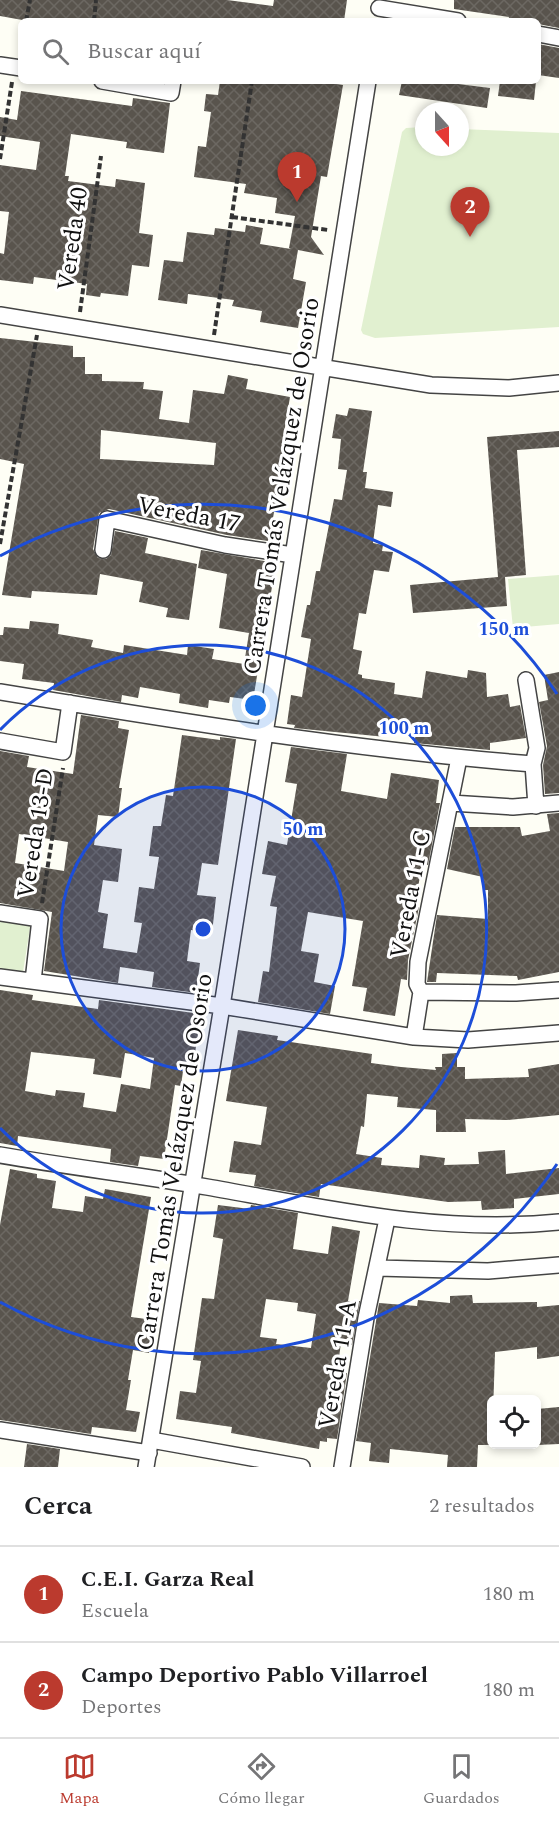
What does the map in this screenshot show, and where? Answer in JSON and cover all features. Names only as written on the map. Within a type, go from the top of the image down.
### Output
[{"type":"street","points":[[379,10],[436,18]]},
{"type":"street","points":[[541,35],[559,38]]},
{"type":"street","points":[[119,84],[171,93],[172,84]]},
{"type":"street","name":"Carrera Tomás Velázquez de Osorio","points":[[149,1453],[368,84]]},
{"type":"street","points":[[0,315],[431,385],[480,388],[559,383]]},
{"type":"street","name":"Vereda 17","points":[[103,550],[107,519],[225,545],[293,555]]},
{"type":"street","points":[[526,680],[537,748],[533,764],[536,806]]},
{"type":"street","points":[[0,692],[265,733],[459,758],[533,764]]},
{"type":"street","points":[[0,741],[63,752],[70,703]]},
{"type":"street","name":"Vereda 11-C","points":[[414,1037],[421,992],[417,984],[418,962],[459,758]]},
{"type":"street","points":[[451,803],[513,807],[559,803]]},
{"type":"street","points":[[0,913],[40,919],[33,981]]},
{"type":"street","points":[[0,977],[222,1006],[414,1037],[468,1040],[559,1033]]},
{"type":"street","points":[[421,992],[516,993],[559,990]]},
{"type":"street","points":[[0,1155],[193,1185],[387,1219],[495,1227],[559,1222]]},
{"type":"street","name":"Vereda 11-A","points":[[342,1467],[366,1318],[387,1219]]},
{"type":"street","points":[[378,1268],[488,1271],[559,1265]]},
{"type":"street","points":[[0,1430],[149,1453],[302,1467]]},
{"type":"path","points":[[27,18],[30,0]]},
{"type":"path","points":[[94,18],[96,0]]},
{"type":"path","points":[[0,159],[12,67]]},
{"type":"path","points":[[212,349],[252,84]]},
{"type":"path","name":"Vereda 40","points":[[78,328],[101,156]]},
{"type":"path","points":[[232,217],[344,232]]},
{"type":"path","points":[[0,544],[40,321]]},
{"type":"path","name":"Vereda 13-D","points":[[40,919],[65,761],[63,752]]},
{"type":"green space","points":[[406,128],[415,128],[415,156],[469,156],[469,129],[559,133],[559,327],[375,338],[363,334],[361,330],[402,132]]},
{"type":"green space","points":[[559,575],[559,624],[513,628],[508,579]]},
{"type":"green space","points":[[0,917],[31,922],[23,972],[0,969]]},
{"type":"building","points":[[0,0],[227,0],[273,6],[274,0],[347,0],[344,18],[18,19],[0,16]]},
{"type":"building","points":[[454,0],[559,0],[559,28],[541,25],[541,18],[509,18],[454,9]]},
{"type":"building","points":[[541,45],[559,48],[559,78],[541,75]]},
{"type":"building","points":[[220,84],[343,85],[327,177],[321,176],[311,237],[324,255],[298,250],[293,279],[306,282],[298,328],[260,322],[262,311],[232,306],[234,300],[188,294],[187,304],[158,300],[164,260],[183,262],[187,232],[214,235],[215,228],[245,232],[246,225],[263,228],[260,244],[291,249],[289,248],[295,216],[275,213],[277,198],[244,193],[246,184],[194,177],[198,146],[206,147],[211,112],[204,111],[206,94],[218,95]]},
{"type":"building","points":[[401,84],[458,84],[490,88],[487,108],[469,105],[469,102],[446,102],[399,95]]},
{"type":"building","points":[[500,84],[536,84],[534,100],[498,96]]},
{"type":"building","points":[[21,91],[132,106],[133,98],[170,103],[164,153],[126,148],[127,142],[71,134],[65,176],[69,176],[68,181],[115,187],[116,179],[145,183],[139,233],[153,235],[149,267],[132,265],[128,296],[101,293],[100,297],[86,295],[87,284],[34,277],[33,284],[0,280],[0,253],[4,254],[9,212],[0,211],[0,165],[36,170],[40,142],[0,136],[0,117],[17,120]]},
{"type":"building","points":[[0,338],[73,346],[73,357],[85,357],[85,374],[102,374],[102,381],[144,382],[143,389],[163,391],[159,419],[189,423],[193,390],[224,394],[228,375],[248,379],[246,389],[290,397],[282,445],[288,447],[268,541],[227,535],[109,509],[99,513],[93,549],[98,558],[106,559],[111,555],[115,531],[148,538],[145,553],[197,564],[189,620],[166,617],[168,608],[139,602],[143,582],[100,574],[97,595],[32,591],[31,598],[2,595],[24,464],[0,459]],"holes":[[[101,430],[216,443],[214,465],[100,459]]]},
{"type":"building","points":[[349,408],[372,411],[363,472],[367,472],[365,488],[393,492],[391,507],[378,505],[373,543],[383,545],[382,551],[393,552],[389,572],[374,570],[366,614],[359,613],[353,649],[362,651],[358,674],[362,675],[362,678],[395,683],[394,694],[422,698],[426,671],[467,678],[468,670],[486,673],[487,697],[508,694],[510,707],[520,705],[526,738],[490,743],[490,750],[414,743],[417,729],[389,724],[386,737],[294,728],[295,725],[287,724],[291,695],[302,697],[311,639],[301,637],[307,605],[310,605],[316,571],[320,571],[334,499],[342,500],[347,470],[338,469],[341,439],[332,438],[336,414],[347,416]]},
{"type":"building","points":[[559,431],[559,447],[517,450],[526,575],[505,577],[507,606],[413,613],[410,585],[498,577],[487,437]]},
{"type":"building","points":[[201,550],[276,563],[253,700],[230,697],[229,703],[209,700],[208,708],[179,703],[180,694],[140,687],[138,698],[122,695],[121,702],[53,690],[54,683],[22,679],[24,664],[0,661],[0,635],[3,635],[4,627],[29,629],[30,621],[59,624],[58,634],[93,640],[91,647],[123,653],[124,645],[187,655],[188,645],[214,649],[212,659],[244,664],[249,633],[219,628],[227,574],[198,568]]},
{"type":"building","points":[[559,672],[559,793],[545,794],[543,765],[547,746],[539,702],[548,700],[544,675]]},
{"type":"building","points":[[81,715],[119,721],[118,728],[129,730],[119,788],[122,788],[118,817],[98,815],[94,845],[122,849],[118,882],[103,880],[98,912],[108,914],[103,948],[137,953],[142,923],[134,922],[139,887],[154,889],[159,857],[149,856],[153,826],[161,826],[166,795],[173,796],[182,735],[220,740],[220,737],[236,739],[218,865],[202,863],[197,895],[216,897],[212,933],[191,930],[187,961],[200,963],[196,993],[152,987],[154,972],[120,967],[118,983],[44,971],[52,912],[0,903],[0,751],[29,756],[27,767],[73,774]],"holes":[[[19,834],[68,842],[64,871],[15,863]]]},
{"type":"building","points":[[291,747],[347,754],[341,791],[387,799],[391,773],[439,780],[436,803],[440,803],[428,865],[422,863],[415,907],[419,907],[408,960],[407,980],[401,979],[395,1016],[363,1011],[367,988],[352,986],[363,921],[308,912],[301,951],[319,954],[314,982],[335,986],[330,1014],[258,1002],[263,971],[269,972],[277,907],[270,906],[276,876],[262,874],[268,841],[287,845],[297,784],[285,782]]},
{"type":"building","points":[[559,813],[559,972],[518,980],[517,976],[437,973],[436,982],[427,982],[437,915],[488,919],[488,890],[483,890],[483,877],[447,869],[455,827],[520,827],[522,836],[550,831],[547,814]]},
{"type":"building","points":[[0,990],[33,995],[32,1000],[98,1009],[99,1000],[201,1014],[192,1073],[183,1071],[181,1086],[175,1085],[164,1159],[140,1156],[138,1166],[110,1162],[111,1149],[18,1136],[17,1146],[0,1143]],"holes":[[[31,1052],[95,1059],[93,1074],[121,1078],[125,1053],[154,1058],[150,1089],[121,1084],[116,1112],[83,1107],[85,1093],[56,1090],[55,1096],[25,1091]]]},
{"type":"building","points":[[238,1030],[278,1036],[277,1040],[372,1054],[371,1063],[401,1067],[436,1070],[435,1067],[442,1067],[442,1054],[457,1053],[457,1067],[465,1067],[465,1079],[529,1077],[528,1069],[559,1064],[559,1115],[507,1120],[465,1119],[466,1132],[436,1132],[436,1110],[397,1107],[398,1097],[367,1094],[364,1127],[361,1126],[356,1154],[382,1158],[381,1165],[419,1168],[420,1155],[445,1158],[444,1165],[479,1164],[478,1152],[505,1150],[506,1174],[559,1168],[559,1194],[514,1199],[514,1208],[482,1210],[481,1201],[448,1202],[321,1184],[319,1197],[254,1186],[256,1175],[229,1172],[234,1141],[261,1145],[267,1107],[226,1101]]},
{"type":"building","points":[[10,1169],[37,1174],[37,1178],[56,1181],[52,1208],[83,1212],[85,1196],[103,1199],[105,1189],[151,1197],[131,1317],[154,1320],[149,1353],[133,1350],[128,1380],[131,1380],[126,1410],[140,1412],[136,1432],[92,1427],[91,1434],[0,1420],[0,1225]]},
{"type":"building","points":[[218,1205],[250,1209],[251,1205],[298,1213],[293,1249],[328,1254],[332,1226],[360,1231],[348,1301],[360,1301],[352,1345],[341,1343],[337,1372],[347,1373],[337,1439],[327,1438],[327,1442],[320,1441],[319,1449],[231,1433],[232,1427],[176,1419],[180,1391],[196,1393],[201,1361],[193,1360],[202,1298],[214,1299],[223,1239],[213,1237]],"holes":[[[266,1299],[298,1303],[297,1311],[316,1314],[311,1348],[276,1344],[277,1339],[260,1337]]]},
{"type":"building","points":[[472,1295],[473,1303],[537,1302],[537,1307],[559,1305],[559,1356],[537,1359],[537,1347],[495,1352],[494,1395],[487,1395],[487,1445],[478,1445],[477,1467],[447,1467],[448,1455],[390,1449],[389,1463],[369,1461],[371,1443],[356,1441],[379,1303],[417,1306],[418,1300],[450,1303],[450,1296]]},
{"type":"building","points":[[559,1407],[559,1444],[541,1445],[541,1409]]},
{"type":"building","points":[[27,1444],[60,1449],[58,1467],[24,1467]]},
{"type":"place","name":"C.E.I. Garza Real","points":[[297,202]]},
{"type":"place","name":"Campo Deportivo Pablo Villarroel","points":[[470,237]]}]
